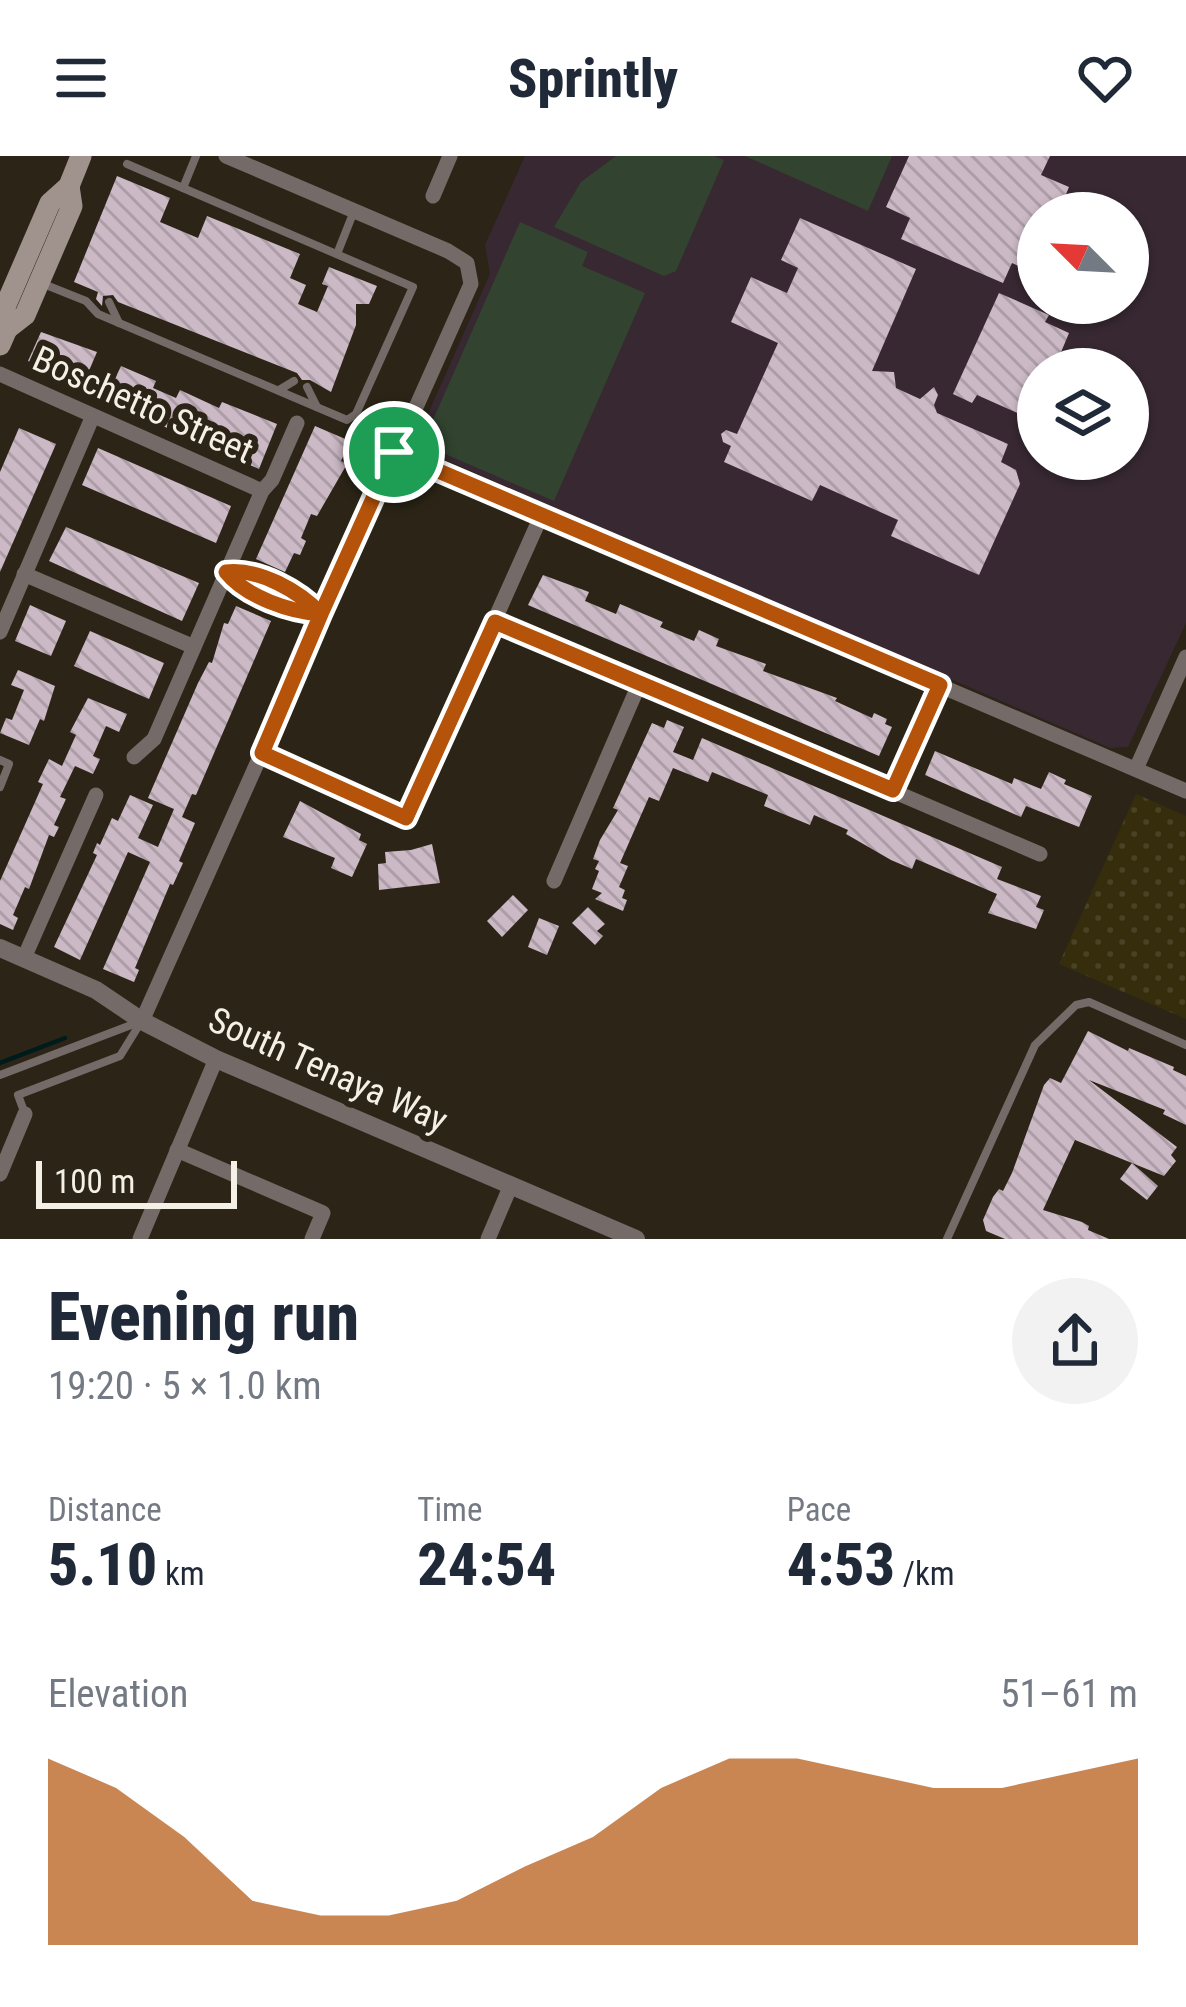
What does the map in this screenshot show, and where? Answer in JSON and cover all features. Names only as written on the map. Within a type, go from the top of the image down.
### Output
[{"type":"main road","points":[[3,337],[5,307],[50,203],[69,185],[81,156]]},
{"type":"main road","points":[[3,337],[25,315],[72,206],[69,185]]},
{"type":"main road","points":[[40,279],[36,262],[46,240],[50,203]]},
{"type":"street","points":[[142,1021],[470,284],[467,263],[226,156]]},
{"type":"street","points":[[433,196],[448,157]]},
{"type":"street","name":"Boschetto Street","points":[[0,374],[262,491]]},
{"type":"street","points":[[0,632],[92,418]]},
{"type":"street","points":[[134,757],[154,739],[262,491],[272,480],[297,423]]},
{"type":"street","points":[[394,452],[1186,791]]},
{"type":"street","points":[[262,753],[406,818],[542,514]]},
{"type":"street","points":[[226,572],[237,586],[298,613],[321,614]]},
{"type":"street","points":[[25,574],[194,646]]},
{"type":"street","points":[[495,622],[1040,854]]},
{"type":"street","points":[[1136,769],[1186,657]]},
{"type":"street","points":[[554,881],[640,682]]},
{"type":"street","points":[[893,790],[940,685]]},
{"type":"street","points":[[24,958],[96,795]]},
{"type":"street","name":"South Tenaya Way","points":[[0,948],[96,990],[142,1021],[216,1059],[636,1239]]},
{"type":"street","points":[[140,1239],[216,1059]]},
{"type":"street","points":[[0,1174],[25,1114]]},
{"type":"street","points":[[177,1150],[323,1213],[312,1239]]},
{"type":"street","points":[[488,1239],[511,1185]]},
{"type":"lane","points":[[183,188],[196,156]]},
{"type":"lane","points":[[40,279],[86,301],[98,314],[277,391],[346,420],[356,414],[412,287],[127,164]]},
{"type":"lane","points":[[337,254],[354,211]]},
{"type":"lane","points":[[86,301],[97,297]]},
{"type":"lane","points":[[109,302],[119,323]]},
{"type":"lane","points":[[277,391],[294,381]]},
{"type":"lane","points":[[307,387],[317,407]]},
{"type":"lane","points":[[0,760],[9,764],[0,787]]},
{"type":"lane","points":[[947,1239],[1035,1045],[1076,1005],[1089,1002],[1186,1045]]},
{"type":"lane","points":[[0,1075],[142,1021]]},
{"type":"lane","points":[[25,1114],[17,1095],[120,1056],[142,1021]]},
{"type":"shaded area","points":[[525,156],[1186,156],[1186,623],[1128,747],[1110,748],[420,449],[420,432],[490,274],[485,245]]},
{"type":"green space","points":[[616,156],[714,156],[724,160],[676,271],[664,276],[554,227],[581,182]]},
{"type":"green space","points":[[745,156],[892,156],[868,211]]},
{"type":"green space","points":[[520,222],[588,252],[582,266],[645,293],[554,501],[431,448],[426,436]]},
{"type":"sand","points":[[1136,794],[1186,816],[1186,1019],[1059,964]]},
{"type":"building","points":[[909,156],[1050,156],[1041,175],[1069,187],[1067,192],[1017,192],[1017,265],[1012,263],[1003,283],[901,239],[910,218],[886,207]]},
{"type":"building","points":[[117,176],[170,198],[160,222],[198,238],[207,216],[300,254],[290,278],[306,285],[298,304],[317,312],[328,286],[322,284],[329,267],[377,286],[369,304],[356,304],[356,325],[331,392],[302,380],[297,373],[118,302],[113,295],[103,296],[102,306],[96,299],[98,292],[74,282]]},
{"type":"building","points":[[800,218],[916,269],[872,371],[894,372],[896,388],[920,399],[934,387],[937,413],[1008,444],[1001,462],[1016,470],[1020,484],[979,575],[891,536],[898,520],[820,485],[812,501],[724,462],[731,446],[721,434],[726,430],[737,434],[778,343],[731,322],[751,277],[787,293],[798,268],[781,260]]},
{"type":"building","points":[[999,293],[1017,301],[1017,324],[1049,324],[1069,333],[1063,348],[1017,348],[1017,413],[977,395],[972,403],[953,394]]},
{"type":"building","points":[[41,332],[97,352],[82,387],[28,361]]},
{"type":"building","points":[[121,366],[156,381],[153,388],[176,398],[180,390],[219,408],[222,402],[277,424],[259,469],[125,409],[107,396]]},
{"type":"building","points":[[315,426],[350,441],[341,461],[347,464],[317,516],[311,514],[300,555],[294,553],[285,572],[256,559]]},
{"type":"building","points":[[19,428],[56,444],[0,572],[0,472]]},
{"type":"building","points":[[98,448],[231,506],[216,543],[82,485]]},
{"type":"building","points":[[66,527],[199,583],[182,621],[49,561]]},
{"type":"building","points":[[543,575],[589,592],[585,601],[616,614],[620,604],[694,641],[699,630],[719,639],[716,646],[766,664],[763,671],[837,698],[835,701],[872,718],[874,713],[887,719],[885,724],[892,727],[879,756],[528,605]]},
{"type":"building","points":[[30,605],[66,621],[51,656],[15,641]]},
{"type":"building","points":[[236,606],[271,621],[196,795],[192,794],[182,817],[195,823],[179,861],[183,863],[135,968],[139,970],[134,982],[103,969],[150,862],[128,852],[80,960],[54,947],[97,855],[93,853],[97,843],[100,845],[112,818],[118,821],[130,795],[153,805],[138,838],[158,847],[174,809],[148,798],[198,683],[212,663],[224,623],[228,624]]},
{"type":"building","points":[[90,631],[164,663],[149,699],[74,666]]},
{"type":"building","points":[[18,670],[55,686],[44,721],[40,719],[29,745],[0,733],[6,718],[12,720],[24,690],[11,685]]},
{"type":"building","points":[[88,698],[127,714],[119,732],[106,726],[93,756],[100,759],[93,774],[75,766],[60,797],[66,799],[54,825],[59,827],[54,837],[49,835],[29,889],[25,887],[13,915],[18,918],[13,930],[0,924],[0,881],[43,784],[38,782],[49,759],[62,766],[76,735],[70,732]]},
{"type":"building","points":[[667,720],[684,727],[673,752],[693,760],[702,738],[1002,867],[997,879],[1041,896],[1036,907],[1044,910],[1036,929],[988,913],[997,894],[916,859],[912,869],[891,860],[846,834],[848,830],[814,815],[810,825],[764,806],[768,795],[712,772],[708,782],[673,768],[659,801],[649,797],[620,863],[628,866],[619,887],[627,900],[623,911],[595,899],[602,893],[592,889],[599,871],[595,869],[599,861],[593,859],[600,840],[618,810],[613,808],[652,723],[664,728]]},
{"type":"building","points":[[935,751],[1012,784],[1014,778],[1041,789],[1049,772],[1092,796],[1079,827],[1026,806],[1021,817],[925,775]]},
{"type":"building","points":[[300,801],[361,834],[359,840],[367,844],[352,877],[331,868],[335,858],[283,837]]},
{"type":"building","points":[[432,844],[440,883],[379,890],[378,864],[386,863],[385,852]]},
{"type":"building","points":[[513,895],[528,910],[502,937],[487,921]]},
{"type":"building","points":[[588,907],[605,924],[597,931],[603,936],[595,945],[572,923]]},
{"type":"building","points":[[539,918],[559,926],[547,955],[528,947]]},
{"type":"building","points":[[1088,1031],[1186,1076],[1186,1125],[1163,1114],[1165,1110],[1089,1080],[1177,1147],[1171,1155],[1176,1161],[1164,1176],[1075,1140],[1043,1210],[1082,1222],[1109,1239],[1005,1239],[986,1231],[983,1220],[1012,1173],[1044,1085],[1050,1078],[1061,1083]]},
{"type":"building","points":[[1132,1163],[1158,1186],[1147,1200],[1120,1179]]},
{"type":"waterway","points":[[0,1063],[65,1038]]},
{"type":"route","points":[[394,452],[321,614],[298,613],[237,586],[226,572],[254,574],[305,597],[321,614],[262,753],[406,818],[495,622],[893,790],[940,685],[394,452]]}]
